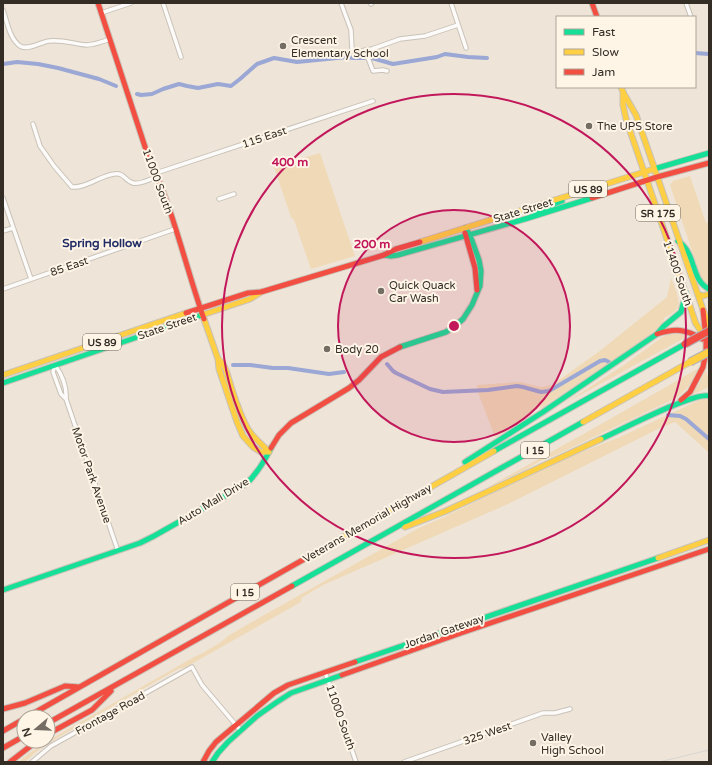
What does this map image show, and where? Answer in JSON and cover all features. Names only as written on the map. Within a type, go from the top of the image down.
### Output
[{"type":"main road","name":"11000 South","points":[[98,3],[148,156],[183,252],[201,312],[218,359],[220,372],[235,417],[241,432],[249,443],[261,452],[269,452]]},
{"type":"main road","points":[[592,3],[597,16]]},
{"type":"main road","name":"11400 South","points":[[622,90],[636,115],[678,241],[709,327]]},
{"type":"main road","name":"11400 South","points":[[622,90],[625,114],[695,322],[707,345],[709,361]]},
{"type":"main road","name":"State Street","points":[[3,383],[201,312],[248,293],[261,292],[384,255],[396,249],[709,153]]},
{"type":"main road","name":"State Street","points":[[384,255],[398,255],[468,236],[647,180],[709,163]]},
{"type":"main road","points":[[534,216],[536,211],[559,203],[579,192]]},
{"type":"main road","name":"Auto Mall Drive","points":[[3,590],[140,543],[245,485],[258,471],[285,427],[349,388],[385,354],[397,347],[441,334],[455,326],[470,310],[480,283],[480,265],[465,228]]},
{"type":"main road","points":[[678,241],[684,245],[689,253],[701,284],[709,289]]},
{"type":"main road","points":[[411,498],[417,489],[489,447],[550,408],[657,334],[681,312],[686,293]]},
{"type":"main road","points":[[698,294],[703,296],[709,294]]},
{"type":"main road","points":[[678,403],[690,392],[698,380],[703,367],[707,345],[703,310]]},
{"type":"main road","name":"State Street","points":[[3,375],[201,312]]},
{"type":"main road","points":[[657,334],[680,330],[687,331],[693,333],[707,345]]},
{"type":"main road","name":"Veterans Memorial Highway","points":[[41,709],[411,498],[709,331]]},
{"type":"main road","name":"Veterans Memorial Highway","points":[[56,719],[690,362],[707,345]]},
{"type":"main road","points":[[691,399],[709,389]]},
{"type":"main road","points":[[379,537],[446,511],[678,403],[706,395],[709,396]]},
{"type":"main road","name":"Jordan Gateway","points":[[203,762],[216,742],[235,724],[274,693],[288,685],[709,540]]},
{"type":"main road","name":"Jordan Gateway","points":[[212,762],[222,748],[265,710],[291,693],[709,549]]},
{"type":"main road","points":[[558,592],[561,600]]},
{"type":"main road","points":[[56,730],[92,710],[117,685]]},
{"type":"main road","points":[[3,715],[25,703],[65,686],[79,687]]},
{"type":"main road","points":[[3,709],[25,703]]},
{"type":"main road","points":[[3,731],[16,724]]},
{"type":"main road","points":[[3,748],[16,741]]},
{"type":"main road","points":[[10,762],[27,749]]},
{"type":"street","points":[[101,13],[131,3]]},
{"type":"street","points":[[163,3],[181,57]]},
{"type":"street","points":[[342,3],[350,30],[352,49],[355,52],[400,39],[431,34],[458,25]]},
{"type":"street","points":[[451,3],[466,48]]},
{"type":"street","points":[[686,3],[691,16]]},
{"type":"street","points":[[3,10],[12,36],[18,45],[22,47],[27,48],[56,40],[82,45],[91,45],[110,39]]},
{"type":"street","points":[[366,50],[373,71],[387,71]]},
{"type":"street","name":"115 East","points":[[33,124],[40,146],[54,166],[72,187],[76,187],[113,174],[120,174],[130,182],[141,182],[156,175],[373,101]]},
{"type":"street","points":[[219,199],[234,194]]},
{"type":"street","points":[[3,198],[31,279]]},
{"type":"street","points":[[3,231],[13,228]]},
{"type":"street","name":"85 East","points":[[3,289],[175,229]]},
{"type":"street","name":"Motor Park Avenue","points":[[55,365],[54,372],[61,394],[66,399],[118,551]]},
{"type":"street","name":"Frontage Road","points":[[32,762],[52,746],[192,667],[202,685],[235,724]]},
{"type":"street","name":"11000 South","points":[[325,672],[356,762]]},
{"type":"street","name":"325 West","points":[[404,762],[543,713],[555,713],[570,709]]},
{"type":"street","points":[[235,724],[241,731]]},
{"type":"shaded area","points":[[320,153],[355,256],[311,269],[274,167]]},
{"type":"shaded area","points":[[690,176],[706,223],[709,222],[709,286],[706,286],[701,278],[670,185],[673,181]]},
{"type":"shaded area","points":[[671,278],[679,302],[677,309],[664,318],[663,324],[603,368],[495,437],[479,395],[477,385],[520,382],[541,387],[552,385],[601,350],[667,297]]},
{"type":"shaded area","points":[[675,332],[690,335],[562,405],[624,365],[664,336]]},
{"type":"shaded area","points":[[699,368],[683,393],[674,399],[554,456],[542,460],[525,470],[488,487],[596,427]]},
{"type":"shaded area","points":[[705,369],[709,380],[709,387],[687,397],[699,384]]},
{"type":"shaded area","points":[[704,398],[709,398],[709,456],[708,452],[675,422],[662,427],[508,504],[323,585],[303,597],[301,602],[186,667],[178,669],[56,739],[56,736],[203,653],[250,623],[419,528],[559,461],[620,437]]},
{"type":"shaded area","points":[[36,749],[40,749],[25,762],[19,762]]},
{"type":"waterway","points":[[696,53],[709,54]]},
{"type":"waterway","points":[[372,58],[393,64],[437,57],[445,54],[487,58]]},
{"type":"waterway","points":[[137,94],[152,94],[179,84],[198,88],[218,84],[231,86],[257,64],[274,58],[297,62],[347,57],[364,58]]},
{"type":"waterway","points":[[3,64],[17,62],[38,64],[99,79],[116,86]]},
{"type":"waterway","points":[[387,364],[396,373],[430,389],[443,392],[488,390],[517,386],[541,392],[549,391],[600,361],[605,360],[609,362]]},
{"type":"waterway","points":[[233,365],[288,368],[329,374],[344,372]]},
{"type":"waterway","points":[[668,415],[680,416],[686,419],[709,439]]},
{"type":"railway","points":[[659,762],[709,750]]},
{"type":"traffic: fast","points":[[654,169],[709,153]]},
{"type":"traffic: fast","points":[[384,255],[398,255],[525,219],[592,198]]},
{"type":"traffic: fast","points":[[534,216],[536,211],[562,201]]},
{"type":"traffic: fast","points":[[400,347],[446,332],[463,319],[472,305],[480,286],[481,271],[479,260],[470,235],[465,228]]},
{"type":"traffic: fast","points":[[678,241],[684,246],[688,253],[699,279],[703,285],[709,289]]},
{"type":"traffic: fast","points":[[465,462],[543,412],[657,334],[681,312],[686,293]]},
{"type":"traffic: fast","points":[[3,383],[202,315]]},
{"type":"traffic: fast","points":[[494,451],[685,344]]},
{"type":"traffic: fast","points":[[601,439],[673,405],[689,399],[709,396]]},
{"type":"traffic: fast","points":[[292,586],[583,422]]},
{"type":"traffic: fast","points":[[3,590],[140,543],[154,536],[246,484],[260,468],[271,448]]},
{"type":"traffic: fast","points":[[355,662],[658,558]]},
{"type":"traffic: fast","points":[[212,762],[228,742],[257,716],[277,702],[291,693],[342,675]]},
{"type":"traffic: slow","points":[[621,88],[636,115],[709,327]]},
{"type":"traffic: slow","points":[[623,92],[623,105],[626,119],[696,324]]},
{"type":"traffic: slow","points":[[420,242],[654,169]]},
{"type":"traffic: slow","points":[[202,315],[250,299],[261,292]]},
{"type":"traffic: slow","points":[[698,294],[703,296],[709,294]]},
{"type":"traffic: slow","points":[[3,375],[186,313]]},
{"type":"traffic: slow","points":[[204,319],[218,359],[219,369],[243,436],[253,447],[261,452],[269,452]]},
{"type":"traffic: slow","points":[[695,322],[705,338]]},
{"type":"traffic: slow","points":[[690,362],[709,352]]},
{"type":"traffic: slow","points":[[218,359],[226,370],[244,422],[250,432],[269,452]]},
{"type":"traffic: slow","points":[[583,422],[690,362]]},
{"type":"traffic: slow","points":[[405,527],[446,511],[601,439]]},
{"type":"traffic: slow","points":[[315,553],[494,451]]},
{"type":"traffic: slow","points":[[658,558],[709,540]]},
{"type":"traffic: jam","points":[[98,3],[148,156],[172,216],[204,319]]},
{"type":"traffic: jam","points":[[592,3],[597,16]]},
{"type":"traffic: jam","points":[[657,177],[709,163]]},
{"type":"traffic: jam","points":[[592,198],[657,177]]},
{"type":"traffic: jam","points":[[465,233],[475,268],[477,290]]},
{"type":"traffic: jam","points":[[186,313],[248,293],[261,292],[384,255],[396,249],[420,242]]},
{"type":"traffic: jam","points":[[681,400],[690,392],[703,367],[706,352],[703,310]]},
{"type":"traffic: jam","points":[[657,334],[680,330],[691,333],[702,339]]},
{"type":"traffic: jam","points":[[685,344],[709,331]]},
{"type":"traffic: jam","points":[[271,448],[279,435],[291,423],[349,388],[359,380],[381,357],[400,347]]},
{"type":"traffic: jam","points":[[342,675],[709,549]]},
{"type":"traffic: jam","points":[[41,709],[315,553]]},
{"type":"traffic: jam","points":[[56,719],[292,586]]},
{"type":"traffic: jam","points":[[203,762],[216,742],[274,693],[288,685],[355,662]]},
{"type":"traffic: jam","points":[[3,709],[25,703],[65,686],[79,687]]},
{"type":"traffic: jam","points":[[56,730],[92,710],[111,691]]},
{"type":"traffic: jam","points":[[3,731],[16,724]]},
{"type":"traffic: jam","points":[[3,748],[16,741]]},
{"type":"traffic: jam","points":[[10,762],[27,749]]},
{"type":"place","name":"Crescent Elementary School","points":[[283,46]]},
{"type":"place","name":"The UPS Store","points":[[589,126]]},
{"type":"place","name":"Quick Quack Car Wash","points":[[381,291]]},
{"type":"place","name":"Body 20","points":[[327,349]]},
{"type":"place","name":"Valley High School","points":[[533,743]]},
{"type":"district","name":"Spring Hollow","points":[[102,243]]}]
